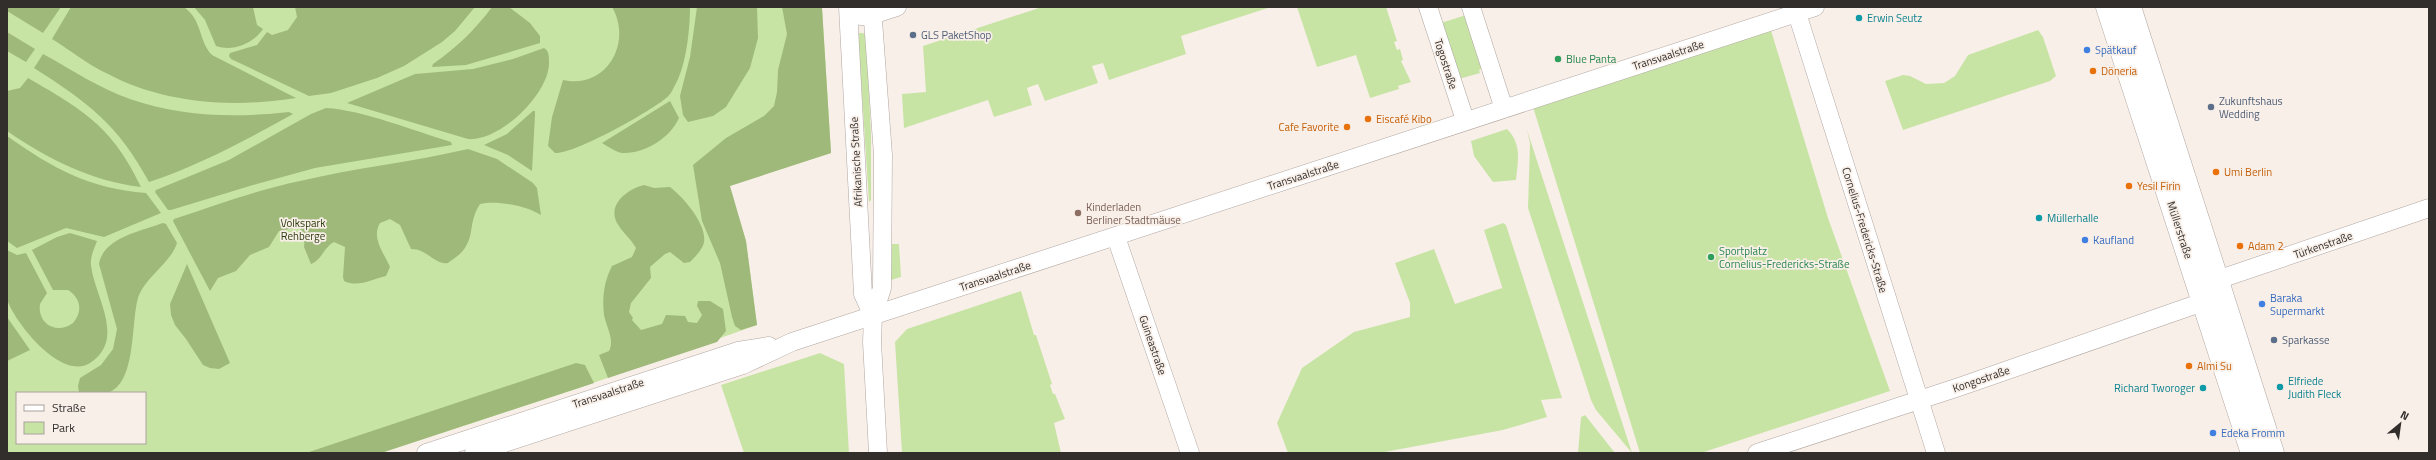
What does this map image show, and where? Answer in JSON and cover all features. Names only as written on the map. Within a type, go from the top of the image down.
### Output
[{"type":"main road","name":"Müllerstraße","points":[[2107,7],[2252,453]]},
{"type":"main road","name":"Müllerstraße","points":[[2130,7],[2273,453]]},
{"type":"street","points":[[848,12],[872,11],[897,7]]},
{"type":"street","name":"Togostraße","points":[[1428,7],[1465,120]]},
{"type":"street","points":[[1471,7],[1504,109]]},
{"type":"street","name":"Transvaalstraße","points":[[474,453],[738,351],[792,342],[1116,237],[1465,120],[1504,109],[1796,10],[1815,7]]},
{"type":"street","name":"Cornelius-Fredericks-Straße","points":[[1796,10],[1936,453]]},
{"type":"street","name":"Afrikanische Straße","points":[[872,11],[883,155],[882,288],[873,316],[872,351],[878,453]]},
{"type":"street","name":"Afrikanische Straße","points":[[848,12],[863,294],[873,316]]},
{"type":"street","name":"Türkenstraße","points":[[2217,280],[2429,208]]},
{"type":"street","name":"Guineastraße","points":[[1116,237],[1190,453]]},
{"type":"street","name":"Kongostraße","points":[[1757,453],[1918,400],[2203,302]]},
{"type":"street","name":"Transvaalstraße","points":[[426,453],[610,401]]},
{"type":"green space","name":"Volkspark Rehberge","points":[[7,7],[822,7],[831,153],[729,186],[746,241],[757,325],[579,388],[381,453],[7,453]]},
{"type":"green space","points":[[7,7],[61,7],[43,33],[7,11]]},
{"type":"green space","points":[[71,7],[184,7],[190,12],[198,24],[204,43],[212,55],[296,98],[247,103],[199,101],[151,91],[128,83],[92,65],[52,39]]},
{"type":"green space","points":[[194,7],[253,7],[257,25],[263,29],[249,42],[242,45],[229,48],[216,46],[205,20]]},
{"type":"green space","points":[[295,7],[475,7],[455,31],[442,42],[404,66],[377,78],[331,93],[309,96],[231,59],[229,56],[230,53],[257,45],[267,32],[272,35],[288,30],[297,17]]},
{"type":"green space","points":[[492,7],[509,7],[530,23],[540,36],[540,43],[466,65],[432,67],[433,64],[450,52],[465,38]]},
{"type":"green space","points":[[612,7],[690,7],[689,27],[682,70],[672,91],[667,97],[656,105],[611,132],[565,152],[555,153],[548,146],[552,117],[563,80],[578,81],[592,78],[603,71],[612,61],[617,49],[619,35],[618,21]]},
{"type":"green space","points":[[697,7],[757,7],[758,38],[750,68],[726,107],[713,116],[688,122],[683,115],[680,96],[690,57]]},
{"type":"green space","points":[[782,7],[822,8],[831,153],[730,186],[746,241],[757,325],[741,330],[735,326],[720,263],[702,221],[693,165],[726,138],[764,116],[774,106],[777,92],[778,70],[787,34]]},
{"type":"green space","points":[[1042,7],[1271,7],[1181,36],[1186,54],[1109,80],[1103,63],[1092,66],[1098,83],[1045,101],[1038,84],[1027,88],[1032,105],[994,117],[988,100],[904,128],[902,94],[926,92],[923,46]]},
{"type":"green space","points":[[1297,7],[1386,7],[1397,41],[1394,42],[1397,50],[1400,49],[1403,60],[1401,61],[1411,82],[1398,86],[1399,89],[1370,98],[1356,55],[1317,67]]},
{"type":"green space","points":[[1466,15],[1483,68],[1479,70],[1480,73],[1459,79],[1441,23]]},
{"type":"green space","name":"Sportplatz Cornelius-Fredericks-Straße","points":[[1770,27],[1828,218],[1890,391],[1701,453],[1640,453],[1533,107]]},
{"type":"green space","points":[[2038,30],[2043,37],[2056,76],[2050,81],[1903,130],[1885,81],[1903,75],[1910,76],[1926,84],[1944,83],[1955,76],[1968,55]]},
{"type":"green space","points":[[7,32],[35,49],[26,62],[7,51]]},
{"type":"green space","points":[[858,33],[863,33],[866,36],[871,133],[871,200],[869,202]]},
{"type":"green space","points":[[544,48],[548,52],[549,56],[547,74],[541,88],[532,101],[508,124],[494,133],[481,138],[468,139],[347,103],[415,74],[473,69],[513,59]]},
{"type":"green space","points":[[43,54],[108,90],[149,105],[189,113],[249,115],[289,112],[293,114],[205,160],[149,182],[126,145],[100,117],[86,104],[34,68]]},
{"type":"green space","points":[[28,78],[80,110],[107,134],[130,166],[141,187],[105,180],[87,174],[38,151],[7,131],[7,91],[20,88]]},
{"type":"green space","points":[[670,101],[679,118],[670,132],[648,148],[631,153],[622,153],[602,143]]},
{"type":"green space","points":[[326,108],[372,117],[451,142],[452,145],[315,168],[171,210],[168,210],[155,192],[156,190],[229,160],[311,114]]},
{"type":"green space","points":[[533,111],[535,111],[535,115],[532,171],[508,155],[484,145],[507,134]]},
{"type":"green space","points":[[1507,129],[1515,140],[1517,146],[1518,159],[1516,180],[1493,182],[1474,156],[1471,141]]},
{"type":"green space","points":[[1527,130],[1632,453],[1596,410],[1591,400],[1528,208],[1530,143]]},
{"type":"green space","points":[[7,136],[40,158],[72,175],[106,187],[146,193],[161,213],[104,237],[66,228],[17,248],[7,241]]},
{"type":"green space","points":[[468,149],[497,159],[533,183],[537,188],[541,215],[528,209],[503,203],[480,204],[474,216],[470,236],[466,246],[460,254],[448,263],[439,262],[422,251],[411,249],[400,225],[390,219],[380,223],[377,234],[379,245],[390,267],[386,276],[355,284],[349,283],[344,281],[343,277],[345,247],[334,242],[318,260],[311,264],[304,247],[305,234],[298,227],[279,231],[269,247],[250,255],[236,271],[218,278],[210,291],[173,221],[174,219],[221,203],[284,185],[321,176],[426,158]]},
{"type":"green space","points":[[644,185],[654,188],[670,187],[675,191],[698,219],[702,227],[704,242],[700,250],[690,262],[684,263],[670,252],[665,254],[650,267],[651,278],[631,303],[629,312],[633,318],[632,320],[641,330],[662,324],[666,315],[685,316],[688,322],[697,323],[702,315],[697,306],[698,301],[710,301],[723,309],[726,331],[717,342],[608,378],[599,355],[609,351],[611,347],[610,333],[604,315],[603,302],[605,284],[612,266],[632,257],[636,248],[617,223],[615,210],[621,198],[632,190]]},
{"type":"green space","points":[[163,223],[166,224],[177,243],[170,256],[148,281],[139,295],[136,306],[131,350],[124,377],[117,387],[109,392],[79,392],[78,386],[80,378],[101,365],[113,349],[117,329],[99,264],[102,255],[115,242],[134,233]]},
{"type":"green space","points":[[1503,223],[1506,225],[1562,398],[1541,400],[1547,417],[1503,430],[1379,453],[1288,453],[1277,423],[1302,368],[1354,332],[1410,317],[1410,303],[1395,263],[1434,249],[1455,304],[1502,288],[1503,290],[1484,230]]},
{"type":"green space","points":[[70,233],[97,241],[92,256],[91,265],[93,277],[106,317],[107,330],[106,342],[101,353],[90,363],[79,366],[67,364],[54,358],[42,348],[21,324],[13,312],[8,302],[6,291],[7,250],[17,255],[26,253],[47,293],[40,304],[40,311],[45,322],[49,326],[55,328],[61,328],[73,323],[79,310],[76,297],[68,290],[53,290],[32,250],[57,237]]},
{"type":"green space","points":[[892,244],[899,244],[901,277],[891,280]]},
{"type":"green space","points":[[187,264],[230,363],[219,369],[210,368],[203,365],[175,325],[171,315],[170,304]]},
{"type":"green space","points":[[1021,291],[1034,335],[1036,335],[1052,384],[1050,385],[1053,394],[1055,394],[1065,419],[1054,423],[1061,453],[902,453],[895,342],[907,329]]},
{"type":"green space","points":[[7,317],[30,350],[7,361]]},
{"type":"green space","points":[[820,353],[844,364],[849,453],[744,453],[721,385]]},
{"type":"green space","points":[[576,363],[585,365],[594,383],[381,453],[306,453]]},
{"type":"green space","points":[[1585,415],[1615,453],[1578,453],[1581,417]]},
{"type":"place","name":"Erwin Seutz","points":[[1859,18]]},
{"type":"place","name":"GLS PaketShop","points":[[913,35]]},
{"type":"place","name":"Spätkauf","points":[[2087,50]]},
{"type":"place","name":"Blue Panta","points":[[1558,59]]},
{"type":"place","name":"Döneria","points":[[2093,71]]},
{"type":"place","name":"Zukunftshaus Wedding","points":[[2211,107]]},
{"type":"place","name":"Eiscafé Kibo","points":[[1368,119]]},
{"type":"place","name":"Cafe Favorite","points":[[1347,127]]},
{"type":"place","name":"Umi Berlin","points":[[2216,172]]},
{"type":"place","name":"Yesil Firin","points":[[2129,186]]},
{"type":"place","name":"Kinderladen Berliner Stadtmäuse","points":[[1078,213]]},
{"type":"place","name":"Müllerhalle","points":[[2039,218]]},
{"type":"place","name":"Kaufland","points":[[2085,240]]},
{"type":"place","name":"Adam 2","points":[[2240,246]]},
{"type":"place","name":"Sportplatz Cornelius-Fredericks-Straße","points":[[1711,257]]},
{"type":"place","name":"Baraka Supermarkt","points":[[2262,304]]},
{"type":"place","name":"Sparkasse","points":[[2274,340]]},
{"type":"place","name":"Almi Su","points":[[2189,366]]},
{"type":"place","name":"Elfriede Judith Fleck","points":[[2280,387]]},
{"type":"place","name":"Richard Tworoger","points":[[2203,388]]},
{"type":"place","name":"Edeka Fromm","points":[[2213,433]]}]
